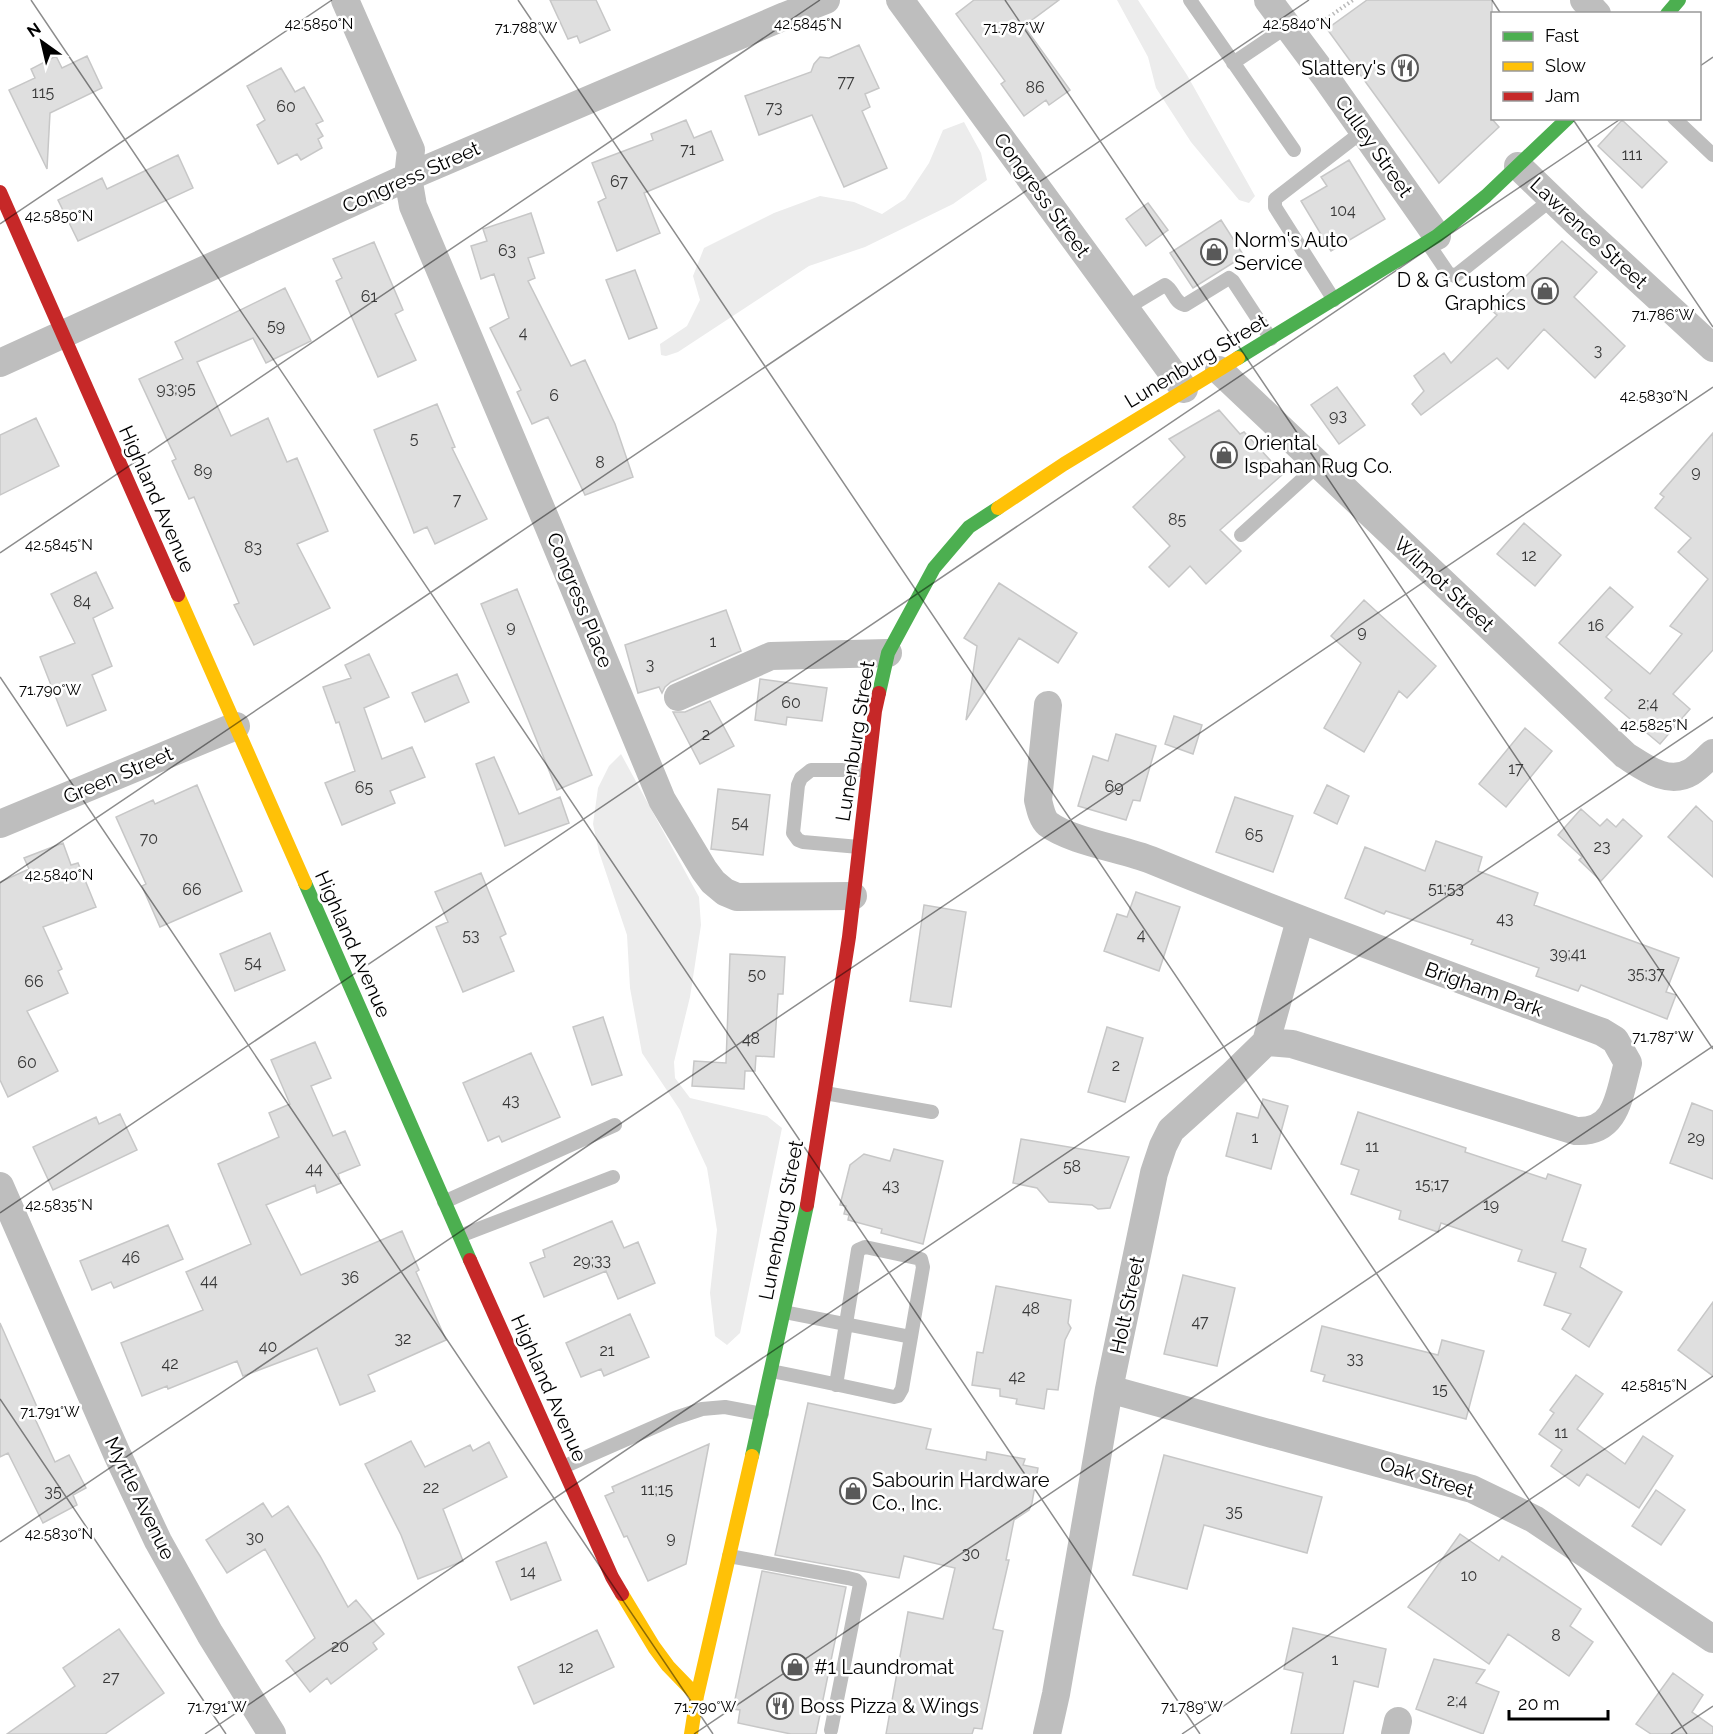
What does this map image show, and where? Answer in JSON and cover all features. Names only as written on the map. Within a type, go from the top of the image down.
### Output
[{"type":"main road","points":[[1669,12],[1679,0]]},
{"type":"main road","name":"Lunenburg Street","points":[[691,1734],[697,1696],[762,1414],[807,1203],[849,937],[875,711],[888,653],[934,568],[969,527],[1064,464],[1432,239],[1486,196],[1566,120]]},
{"type":"main road","name":"Highland Avenue","points":[[0,192],[444,1202],[612,1577],[668,1666],[697,1696]]},
{"type":"main road","name":"Lunenburg Street","points":[[676,1734],[697,1696]]},
{"type":"street","name":"Congress Street","points":[[0,363],[781,8],[826,0]]},
{"type":"street","name":"Congress Street","points":[[900,0],[1185,389]]},
{"type":"street","name":"Culley Street","points":[[1268,0],[1363,131],[1432,239]]},
{"type":"street","points":[[1584,0],[1594,12]]},
{"type":"street","name":"Congress Place","points":[[351,2],[411,150],[408,177],[413,206],[662,800],[704,870],[724,892],[737,897],[854,896]]},
{"type":"street","name":"Lawrence Street","points":[[1518,166],[1713,348]]},
{"type":"street","name":"Wilmot Street","points":[[1219,370],[1625,755],[1650,770],[1668,777],[1690,773],[1713,753]]},
{"type":"street","points":[[678,697],[771,656],[888,653]]},
{"type":"street","name":"Brigham Park","points":[[1048,705],[1038,800],[1047,823],[1063,832],[1133,853],[1299,920],[1602,1032],[1615,1040],[1628,1063],[1612,1115],[1603,1126],[1590,1132],[1576,1131],[1292,1044],[1266,1041]]},
{"type":"street","name":"Green Street","points":[[0,824],[236,726]]},
{"type":"street","name":"Holt Street","points":[[1047,1734],[1109,1389],[1154,1173],[1171,1130],[1266,1041],[1299,920]]},
{"type":"street","name":"Myrtle Avenue","points":[[0,1186],[117,1454],[158,1541],[210,1634],[272,1734]]},
{"type":"street","name":"Oak Street","points":[[1109,1389],[1472,1489],[1534,1519],[1713,1639]]},
{"type":"lane","points":[[1190,0],[1294,150]]},
{"type":"lane","points":[[1233,63],[1288,27]]},
{"type":"lane","points":[[1676,120],[1713,155]]},
{"type":"lane","points":[[1334,300],[1275,207],[1275,199],[1363,131]]},
{"type":"lane","points":[[1432,239],[1448,273],[1455,276],[1552,199]]},
{"type":"lane","points":[[1125,309],[1165,285],[1179,303],[1185,305],[1229,278],[1270,339]]},
{"type":"lane","points":[[1241,535],[1318,465]]},
{"type":"lane","points":[[860,847],[798,840],[793,833],[798,785],[801,778],[811,770],[869,770]]},
{"type":"lane","points":[[825,1092],[932,1112]]},
{"type":"lane","points":[[444,1202],[615,1125]]},
{"type":"lane","points":[[460,1236],[613,1177]]},
{"type":"lane","points":[[771,1371],[836,1385],[894,1397],[898,1396],[902,1389],[923,1267],[921,1259],[865,1247],[858,1250],[836,1385]]},
{"type":"lane","points":[[783,1312],[911,1337]]},
{"type":"lane","points":[[563,1467],[702,1408],[725,1407],[762,1414]]},
{"type":"lane","points":[[729,1556],[848,1578],[860,1584],[831,1730]]},
{"type":"path","points":[[1317,26],[1353,0]]},
{"type":"shaded area","points":[[1117,0],[1138,0],[1187,75],[1255,196],[1249,203],[1239,200],[1191,142],[1156,88],[1148,57]]},
{"type":"shaded area","points":[[964,122],[981,153],[987,180],[953,204],[865,247],[809,266],[678,352],[666,356],[661,355],[660,344],[687,326],[700,300],[693,276],[704,248],[774,213],[820,196],[854,202],[882,214],[905,199],[929,163],[943,130]]},
{"type":"shaded area","points":[[621,754],[699,897],[701,925],[690,997],[674,1062],[675,1078],[690,1098],[767,1116],[782,1128],[740,1333],[727,1345],[715,1336],[710,1293],[717,1230],[707,1168],[680,1110],[642,1053],[630,988],[627,935],[599,852],[593,824],[598,788],[609,766]]},
{"type":"building","points":[[550,0],[596,0],[610,30],[580,43],[577,36],[568,39]]},
{"type":"building","points":[[974,0],[1059,0],[1024,26],[1070,90],[1049,105],[1046,100],[1024,116],[1001,84],[1005,81],[956,14]]},
{"type":"building","name":"Slattery's","points":[[1367,0],[1492,0],[1491,120],[1499,127],[1439,183],[1327,29]]},
{"type":"building","points":[[859,45],[879,88],[865,94],[870,107],[862,111],[887,168],[844,187],[812,115],[759,135],[745,96],[811,72],[820,57],[829,58]]},
{"type":"building","points":[[56,56],[62,68],[87,56],[102,88],[50,113],[47,169],[9,90],[35,78],[31,69]]},
{"type":"building","points":[[281,68],[295,92],[304,87],[323,121],[316,124],[323,136],[318,139],[322,148],[301,160],[297,154],[278,164],[257,125],[265,120],[247,86]]},
{"type":"building","points":[[686,120],[694,138],[711,131],[723,160],[644,193],[660,233],[617,251],[598,202],[606,198],[592,163],[653,140],[651,134]]},
{"type":"building","points":[[1622,120],[1667,162],[1642,188],[1598,146]]},
{"type":"building","points":[[178,155],[193,188],[78,241],[58,200],[102,178],[107,189]]},
{"type":"building","points":[[1349,160],[1385,219],[1331,251],[1301,201],[1327,186],[1321,177]]},
{"type":"building","points":[[1148,203],[1168,230],[1146,246],[1126,219]]},
{"type":"building","points":[[531,213],[544,253],[528,258],[535,278],[528,281],[571,366],[585,360],[615,424],[633,477],[585,495],[548,417],[532,424],[517,392],[521,390],[490,328],[509,318],[494,274],[481,279],[471,246],[487,241],[483,229]]},
{"type":"building","name":"Norm's Auto Service","points":[[1221,220],[1244,256],[1193,288],[1170,253]]},
{"type":"building","points":[[1562,241],[1597,272],[1574,297],[1625,346],[1595,378],[1544,329],[1508,369],[1497,358],[1421,415],[1412,404],[1424,391],[1414,376],[1444,353],[1451,363],[1497,315],[1491,310]]},
{"type":"building","points":[[374,242],[403,310],[395,314],[416,360],[378,377],[336,281],[342,278],[333,259]]},
{"type":"building","points":[[635,270],[657,328],[629,339],[606,280]]},
{"type":"building","points":[[285,288],[311,341],[266,363],[253,338],[197,362],[231,436],[268,418],[287,462],[297,458],[328,531],[297,544],[330,608],[254,645],[234,605],[239,603],[194,497],[189,499],[172,461],[176,459],[139,379],[183,359],[175,342]]},
{"type":"building","points":[[1337,387],[1365,425],[1339,444],[1311,405]]},
{"type":"building","points":[[437,404],[455,447],[452,448],[487,519],[435,544],[427,527],[414,533],[374,430]]},
{"type":"building","points":[[1219,410],[1240,434],[1244,432],[1283,474],[1220,530],[1241,551],[1206,584],[1190,566],[1169,587],[1149,567],[1170,546],[1133,507],[1185,457],[1169,439]]},
{"type":"building","points":[[36,418],[59,466],[0,495],[0,435]]},
{"type":"building","points":[[1713,433],[1713,650],[1673,694],[1690,709],[1660,744],[1605,698],[1612,690],[1559,643],[1610,587],[1633,607],[1606,637],[1650,674],[1682,634],[1670,626],[1708,579],[1678,552],[1691,538],[1655,508],[1664,497],[1660,494]]},
{"type":"building","points":[[1524,523],[1561,555],[1535,586],[1497,554]]},
{"type":"building","points":[[96,572],[113,608],[93,618],[112,666],[92,675],[106,710],[67,726],[40,657],[75,643],[51,594]]},
{"type":"building","points":[[999,583],[1077,633],[1058,663],[1019,638],[966,720],[977,646],[964,638]]},
{"type":"building","points":[[517,589],[592,775],[557,790],[481,604]]},
{"type":"building","points":[[1364,600],[1436,666],[1407,698],[1399,691],[1364,752],[1324,728],[1361,663],[1331,636]]},
{"type":"building","points":[[726,610],[741,651],[671,682],[662,693],[659,687],[638,693],[625,645]]},
{"type":"building","points":[[369,654],[389,697],[364,708],[382,759],[412,747],[425,777],[390,791],[395,803],[342,825],[325,783],[355,771],[339,722],[336,723],[323,687],[351,678],[345,665]]},
{"type":"building","points":[[457,674],[469,702],[425,722],[412,693]]},
{"type":"building","points":[[760,679],[827,688],[822,721],[787,717],[786,725],[755,720]]},
{"type":"building","points":[[710,701],[734,746],[700,764],[673,712],[685,712]]},
{"type":"building","points":[[1174,716],[1202,725],[1193,754],[1165,744]]},
{"type":"building","points":[[1525,728],[1552,751],[1506,807],[1479,784]]},
{"type":"building","points":[[1116,734],[1156,746],[1140,801],[1133,800],[1126,820],[1078,806],[1093,756],[1108,761]]},
{"type":"building","points":[[494,757],[519,814],[560,797],[569,823],[505,846],[476,764]]},
{"type":"building","points":[[197,785],[242,891],[160,927],[142,886],[146,884],[116,817],[153,800],[155,804]]},
{"type":"building","points":[[1327,785],[1349,796],[1337,824],[1314,813]]},
{"type":"building","points":[[718,789],[770,795],[763,855],[711,849]]},
{"type":"building","points":[[1235,797],[1293,816],[1273,872],[1216,852]]},
{"type":"building","points":[[1696,806],[1713,822],[1713,877],[1668,837]]},
{"type":"building","points":[[1581,809],[1600,826],[1607,819],[1616,827],[1623,819],[1642,836],[1601,881],[1579,860],[1582,857],[1558,835]]},
{"type":"building","points":[[1436,841],[1482,857],[1478,871],[1538,893],[1534,905],[1679,958],[1666,992],[1676,995],[1667,1019],[1581,985],[1578,991],[1536,976],[1539,968],[1471,944],[1473,940],[1386,911],[1384,914],[1345,898],[1365,847],[1425,871]]},
{"type":"building","points":[[63,843],[71,865],[78,863],[96,907],[43,927],[62,969],[58,971],[68,993],[27,1011],[58,1071],[8,1097],[0,1080],[0,882],[29,869],[24,858]]},
{"type":"building","points":[[481,873],[506,934],[500,937],[514,971],[463,992],[436,927],[448,922],[435,892]]},
{"type":"building","points":[[1136,892],[1180,907],[1159,971],[1104,951],[1117,914],[1127,917]]},
{"type":"building","points":[[924,905],[966,912],[951,1007],[910,1001]]},
{"type":"building","points":[[270,933],[285,970],[235,991],[220,954]]},
{"type":"building","points":[[730,954],[785,957],[783,994],[778,994],[774,1057],[756,1056],[755,1071],[745,1071],[744,1089],[692,1086],[694,1061],[726,1063]]},
{"type":"building","points":[[603,1017],[622,1075],[592,1085],[573,1027]]},
{"type":"building","points":[[1107,1027],[1143,1038],[1125,1102],[1088,1092]]},
{"type":"building","points":[[315,1042],[331,1078],[311,1086],[333,1136],[345,1131],[360,1165],[338,1174],[341,1183],[317,1193],[315,1185],[266,1205],[301,1275],[402,1231],[419,1270],[416,1272],[446,1340],[368,1375],[375,1391],[340,1405],[317,1348],[243,1376],[237,1361],[168,1389],[167,1386],[142,1396],[121,1343],[203,1310],[186,1272],[251,1244],[218,1164],[279,1137],[269,1113],[290,1104],[271,1060]]},
{"type":"building","points":[[531,1053],[560,1117],[502,1142],[499,1136],[488,1141],[463,1083]]},
{"type":"building","points":[[1263,1099],[1288,1106],[1271,1169],[1226,1156],[1237,1113],[1258,1118]]},
{"type":"building","points":[[1692,1103],[1713,1111],[1713,1179],[1670,1163]]},
{"type":"building","points":[[1358,1112],[1466,1148],[1465,1152],[1546,1179],[1548,1174],[1581,1185],[1562,1241],[1586,1249],[1580,1267],[1622,1292],[1589,1347],[1562,1329],[1571,1314],[1544,1305],[1556,1273],[1518,1261],[1522,1250],[1441,1223],[1438,1232],[1399,1219],[1401,1211],[1351,1194],[1359,1170],[1341,1164]]},
{"type":"building","points":[[120,1114],[137,1150],[53,1190],[33,1147],[96,1117],[99,1124]]},
{"type":"building","points":[[1021,1139],[1129,1157],[1110,1208],[1098,1209],[1092,1205],[1049,1202],[1037,1188],[1013,1183]]},
{"type":"building","points":[[894,1149],[943,1161],[923,1244],[881,1233],[882,1229],[848,1220],[849,1215],[844,1214],[846,1206],[840,1205],[850,1165],[864,1154],[890,1161]]},
{"type":"building","points":[[612,1221],[624,1248],[638,1242],[655,1283],[618,1299],[606,1271],[544,1297],[530,1263],[545,1257],[543,1250]]},
{"type":"building","points":[[168,1225],[183,1259],[114,1288],[111,1282],[92,1290],[80,1261]]},
{"type":"building","points":[[1183,1275],[1235,1288],[1217,1366],[1164,1354]]},
{"type":"building","points":[[996,1286],[1071,1300],[1068,1323],[1071,1328],[1065,1340],[1058,1390],[1047,1389],[1044,1409],[1016,1404],[1017,1399],[1000,1396],[1000,1389],[972,1385],[977,1352],[983,1353]]},
{"type":"building","points":[[1713,1302],[1713,1376],[1678,1350]]},
{"type":"building","points":[[630,1314],[649,1357],[604,1376],[601,1369],[581,1377],[566,1343]]},
{"type":"building","points":[[0,1323],[37,1407],[31,1410],[55,1462],[69,1455],[86,1488],[73,1495],[77,1505],[43,1523],[8,1453],[0,1457]]},
{"type":"building","points":[[1322,1326],[1438,1355],[1442,1340],[1484,1351],[1466,1419],[1323,1381],[1325,1375],[1311,1371]]},
{"type":"building","points":[[1576,1375],[1603,1394],[1577,1429],[1625,1464],[1643,1436],[1673,1456],[1639,1508],[1587,1474],[1579,1486],[1551,1466],[1562,1450],[1539,1434],[1554,1413],[1550,1410]]},
{"type":"building","points":[[808,1403],[931,1429],[926,1449],[986,1460],[987,1452],[1025,1459],[1023,1465],[1038,1468],[1029,1510],[1014,1520],[1006,1560],[1009,1560],[993,1629],[1003,1631],[982,1729],[974,1728],[972,1734],[886,1734],[908,1612],[943,1619],[955,1568],[904,1556],[899,1578],[775,1555]]},
{"type":"building","points":[[411,1441],[425,1467],[470,1445],[473,1451],[489,1442],[507,1477],[443,1509],[463,1561],[418,1579],[401,1535],[365,1464]]},
{"type":"building","points":[[709,1444],[686,1564],[648,1581],[605,1496],[614,1492],[612,1487]]},
{"type":"building","points":[[1164,1455],[1322,1497],[1307,1553],[1204,1525],[1187,1589],[1133,1575]]},
{"type":"building","points":[[1656,1490],[1685,1510],[1661,1545],[1632,1526]]},
{"type":"building","points":[[263,1503],[272,1517],[288,1506],[320,1556],[348,1607],[356,1600],[384,1634],[373,1643],[377,1649],[331,1684],[327,1678],[310,1692],[286,1661],[315,1638],[265,1549],[227,1573],[206,1540]]},
{"type":"building","points":[[1460,1534],[1499,1561],[1502,1556],[1581,1609],[1570,1626],[1593,1642],[1569,1676],[1508,1634],[1489,1664],[1408,1607]]},
{"type":"building","points":[[546,1542],[561,1580],[511,1600],[496,1562]]},
{"type":"building","points":[[762,1571],[846,1587],[816,1734],[791,1734],[738,1723],[740,1710],[733,1709]]},
{"type":"building","points":[[1293,1628],[1386,1649],[1378,1687],[1354,1681],[1343,1734],[1291,1734],[1303,1673],[1284,1669]]},
{"type":"building","points":[[119,1629],[164,1693],[105,1734],[7,1734],[75,1686],[63,1668]]},
{"type":"building","points":[[597,1630],[614,1667],[534,1704],[518,1667]]},
{"type":"building","points":[[1434,1659],[1485,1670],[1476,1683],[1499,1692],[1483,1734],[1416,1709]]},
{"type":"building","points":[[1673,1673],[1703,1695],[1692,1712],[1713,1727],[1713,1734],[1651,1734],[1636,1724]]},
{"type":"traffic: fast","points":[[1669,12],[1679,0]]},
{"type":"traffic: fast","points":[[1238,358],[1437,236],[1486,196],[1566,120]]},
{"type":"traffic: fast","points":[[879,693],[888,653],[934,568],[969,527],[998,508]]},
{"type":"traffic: fast","points":[[305,883],[470,1260]]},
{"type":"traffic: fast","points":[[752,1456],[807,1205]]},
{"type":"traffic: slow","points":[[998,508],[1064,464],[1238,358]]},
{"type":"traffic: slow","points":[[178,595],[305,883]]},
{"type":"traffic: slow","points":[[691,1734],[697,1696],[752,1456]]},
{"type":"traffic: slow","points":[[622,1594],[654,1647],[668,1666],[697,1696]]},
{"type":"traffic: jam","points":[[0,192],[178,595]]},
{"type":"traffic: jam","points":[[807,1205],[849,937],[879,693]]},
{"type":"traffic: jam","points":[[470,1260],[612,1577],[622,1594]]},
{"type":"place","name":"Slattery's","points":[[1405,68]]},
{"type":"place","name":"Norm's Auto Service","points":[[1214,252]]},
{"type":"place","name":"D & G Custom Graphics","points":[[1545,291]]},
{"type":"place","name":"Oriental Ispahan Rug Co.","points":[[1224,455]]},
{"type":"place","name":"Sabourin Hardware Co., Inc.","points":[[853,1491]]},
{"type":"place","name":"#1 Laundromat","points":[[795,1667]]},
{"type":"place","name":"Boss Pizza & Wings","points":[[780,1706]]}]
